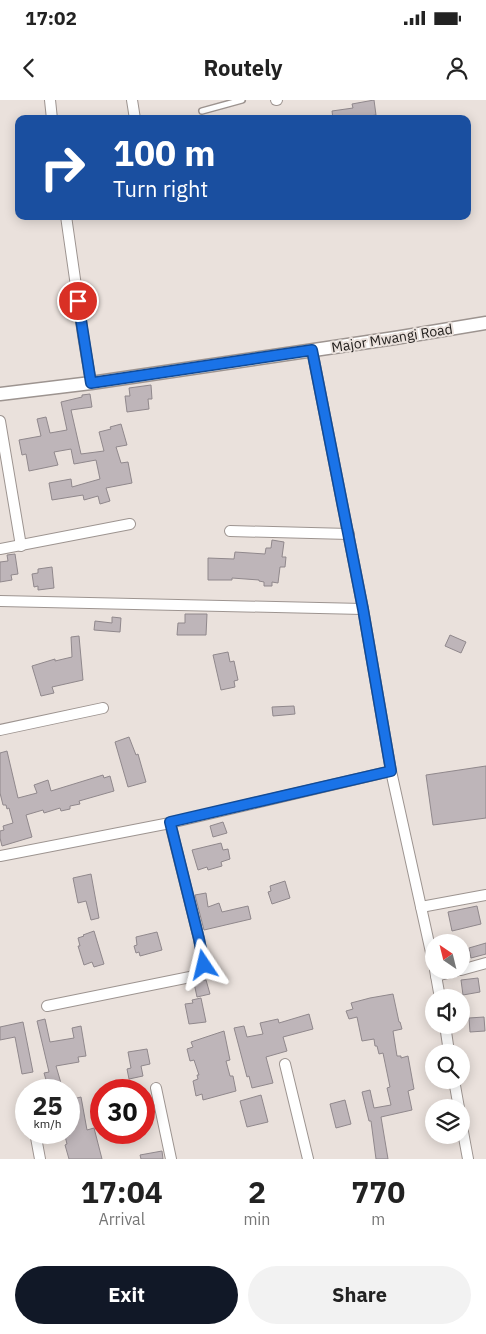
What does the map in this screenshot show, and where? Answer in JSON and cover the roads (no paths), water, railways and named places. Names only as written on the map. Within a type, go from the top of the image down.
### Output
[{"type":"street","points":[[50,100],[52,115]]},
{"type":"street","points":[[132,100],[134,115]]},
{"type":"street","points":[[67,220],[91,383]]},
{"type":"street","name":"Major Mwangi Road","points":[[0,394],[91,383],[486,323]]},
{"type":"street","points":[[312,350],[349,534],[391,771],[428,934]]},
{"type":"street","points":[[0,421],[21,546]]},
{"type":"street","points":[[0,549],[130,524]]},
{"type":"street","points":[[230,531],[349,534]]},
{"type":"street","points":[[0,601],[363,609]]},
{"type":"street","points":[[0,730],[103,708]]},
{"type":"street","points":[[0,856],[170,822],[391,771]]},
{"type":"street","points":[[46,1006],[195,976],[204,965],[170,822]]},
{"type":"street","points":[[422,907],[486,895]]},
{"type":"street","points":[[470,968],[486,964]]},
{"type":"street","points":[[285,1064],[308,1159]]},
{"type":"street","points":[[156,1088],[171,1159]]},
{"type":"street","points":[[37,1144],[40,1159]]},
{"type":"street","points":[[465,1144],[468,1159]]},
{"type":"lane","points":[[202,111],[242,100]]}]
